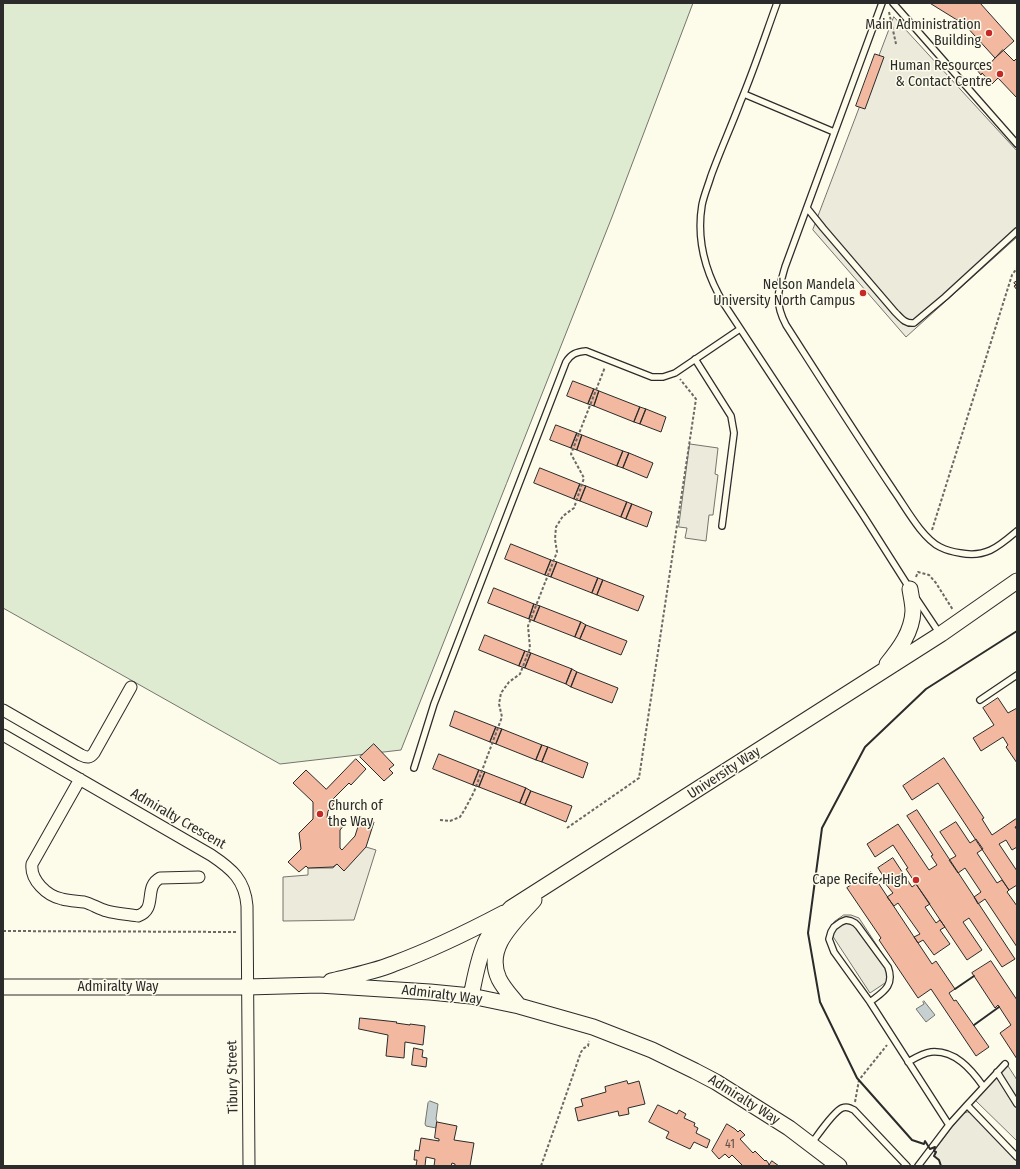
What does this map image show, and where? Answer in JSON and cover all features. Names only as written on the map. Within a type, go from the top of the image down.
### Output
[{"type":"main road","name":"University Way","points":[[471,996],[478,964],[486,942],[498,922],[512,908],[940,634],[1017,580]]},
{"type":"main road","points":[[875,676],[896,652],[909,632],[913,610],[910,589]]},
{"type":"main road","points":[[519,1006],[499,979],[495,969],[494,960],[498,945],[503,937],[544,888]]},
{"type":"main road","points":[[319,984],[392,965],[432,949],[512,908]]},
{"type":"main road","name":"Admiralty Way","points":[[3,988],[247,987],[319,984],[471,996],[519,1006],[593,1027],[652,1050],[677,1062],[728,1089],[789,1128],[839,1166]]},
{"type":"street","points":[[3,710],[81,755],[89,758],[94,753],[130,687]]},
{"type":"street","name":"Admiralty Crescent","points":[[3,735],[211,855],[229,867],[237,876],[242,885],[246,899],[248,966],[247,987]]},
{"type":"street","points":[[80,779],[32,864],[32,874],[45,890],[61,899],[83,902],[108,912],[138,916],[143,914],[149,907],[152,885],[154,881],[160,878],[199,877]]},
{"type":"street","name":"Tibury Street","points":[[247,987],[249,1166]]},
{"type":"lane","points":[[777,3],[744,94],[714,167],[702,206],[701,236],[707,268],[715,289],[740,329],[940,634]]},
{"type":"lane","points":[[882,3],[780,282],[777,296],[781,316],[874,461],[929,539],[939,547],[950,551],[977,555],[990,550],[1017,531]]},
{"type":"lane","points":[[893,3],[1017,144]]},
{"type":"lane","points":[[744,94],[834,132]]},
{"type":"lane","points":[[807,208],[895,312],[906,322],[910,323],[914,323],[928,312],[1017,231]]},
{"type":"lane","points":[[414,768],[437,698],[566,362],[570,356],[577,352],[586,351],[652,377],[663,377],[675,373],[740,329]]},
{"type":"lane","points":[[695,359],[731,416],[733,424],[734,433],[722,526]]},
{"type":"lane","points":[[980,700],[1017,675]]},
{"type":"lane","points":[[870,1002],[887,986],[890,978],[890,972],[888,967],[858,926],[851,921],[846,920],[841,922],[831,932],[830,940],[834,952],[870,1002],[948,1125]]},
{"type":"lane","points":[[908,1062],[931,1052],[944,1053],[953,1056],[964,1064],[984,1086]]},
{"type":"lane","points":[[918,1166],[948,1125],[1005,1064]]},
{"type":"lane","points":[[997,1072],[1017,1104]]},
{"type":"lane","points":[[967,1105],[1017,1157]]},
{"type":"lane","points":[[811,1144],[841,1109],[849,1107],[854,1110],[907,1166]]},
{"type":"path","points":[[889,10],[896,44]]},
{"type":"path","points":[[929,539],[1012,275],[1017,268]]},
{"type":"path","points":[[440,820],[450,821],[460,817],[474,792],[502,717],[499,704],[501,692],[509,682],[520,674],[530,648],[528,626],[557,552],[555,539],[556,527],[563,516],[574,508],[584,478],[571,454],[608,360]]},
{"type":"path","points":[[567,828],[639,778],[696,399],[675,373]]},
{"type":"path","points":[[910,589],[918,572],[930,576],[936,582],[960,620]]},
{"type":"path","points":[[3,931],[247,932]]},
{"type":"path","points":[[854,1110],[859,1080],[893,1037]]},
{"type":"path","points":[[540,1166],[581,1052],[584,1048]]},
{"type":"green space","points":[[3,3],[693,3],[612,217],[401,750],[280,764],[3,608]]},
{"type":"shaded area","points":[[894,17],[1017,151],[1017,237],[906,337],[813,230]]},
{"type":"shaded area","points":[[690,444],[718,448],[715,474],[718,475],[713,515],[709,515],[706,541],[685,538],[687,528],[679,527]]},
{"type":"shaded area","points":[[366,847],[376,850],[354,920],[283,921],[283,877],[308,875],[308,868],[333,868],[337,864]]},
{"type":"shaded area","points":[[844,915],[851,915],[859,918],[891,967],[892,975],[888,981],[870,993],[832,935],[832,927],[834,922]]},
{"type":"shaded area","points":[[924,1001],[935,1015],[926,1022],[916,1009],[924,1004]]},
{"type":"shaded area","points":[[1008,1066],[1017,1080],[1017,1141],[975,1100]]},
{"type":"shaded area","points":[[430,1101],[438,1104],[436,1128],[426,1126],[425,1124],[428,1103]]},
{"type":"shaded area","points":[[968,1112],[975,1114],[1017,1158],[1017,1166],[941,1166],[939,1160],[934,1156],[936,1152],[934,1151],[962,1114]]},
{"type":"building","name":"Main Administration Building","points":[[930,3],[980,3],[1014,41],[995,58],[965,25]]},
{"type":"building","name":"Human Resources & Contact Centre","points":[[1003,50],[1014,61],[1017,58],[1017,98],[998,78],[992,84],[982,73],[981,75],[977,70],[981,66],[982,68],[989,62],[990,63]]},
{"type":"building","points":[[875,54],[884,57],[865,109],[856,106]]},
{"type":"building","points":[[1017,281],[1017,290],[1014,283]]},
{"type":"building","points":[[573,381],[594,389],[588,404],[567,396]]},
{"type":"building","points":[[594,389],[599,391],[594,406],[588,404]]},
{"type":"building","points":[[599,391],[640,407],[634,422],[594,406]]},
{"type":"building","points":[[640,407],[646,409],[640,424],[634,422]]},
{"type":"building","points":[[646,409],[666,417],[661,432],[640,424]]},
{"type":"building","points":[[556,425],[577,433],[571,448],[550,440]]},
{"type":"building","points":[[577,433],[582,435],[577,450],[571,448]]},
{"type":"building","points":[[582,435],[623,451],[617,466],[577,450]]},
{"type":"building","points":[[623,451],[629,453],[623,468],[617,466]]},
{"type":"building","points":[[629,453],[653,463],[647,478],[623,468]]},
{"type":"building","points":[[540,468],[580,484],[574,499],[534,483]]},
{"type":"building","points":[[580,484],[586,486],[580,501],[574,499]]},
{"type":"building","points":[[586,486],[627,502],[621,517],[580,501]]},
{"type":"building","points":[[627,502],[632,504],[626,519],[621,517]]},
{"type":"building","points":[[632,504],[652,512],[647,527],[626,519]]},
{"type":"building","points":[[511,544],[551,560],[545,575],[505,559]]},
{"type":"building","points":[[551,560],[557,562],[551,577],[545,575]]},
{"type":"building","points":[[557,562],[598,578],[592,593],[551,577]]},
{"type":"building","points":[[598,578],[603,580],[597,595],[592,593]]},
{"type":"building","points":[[603,580],[644,596],[638,611],[597,595]]},
{"type":"building","points":[[494,588],[534,604],[529,619],[488,603]]},
{"type":"building","points":[[534,604],[540,606],[534,621],[529,619]]},
{"type":"building","points":[[540,606],[581,622],[575,637],[534,621]]},
{"type":"building","points":[[581,622],[586,625],[580,639],[575,637]]},
{"type":"building","points":[[586,625],[627,641],[621,655],[580,639]]},
{"type":"building","points":[[485,635],[525,651],[519,666],[479,650]]},
{"type":"building","points":[[525,651],[531,653],[525,668],[519,666]]},
{"type":"building","points":[[531,653],[572,669],[566,684],[525,668]]},
{"type":"building","points":[[572,669],[577,672],[571,687],[566,684]]},
{"type":"building","points":[[577,672],[618,688],[612,703],[571,687]]},
{"type":"building","points":[[998,698],[1008,713],[1017,708],[1017,763],[1006,747],[1008,745],[1003,737],[981,751],[973,738],[994,725],[983,708]]},
{"type":"building","points":[[455,711],[496,727],[490,742],[450,726]]},
{"type":"building","points":[[496,727],[502,729],[496,744],[490,742]]},
{"type":"building","points":[[502,729],[542,745],[536,760],[496,744]]},
{"type":"building","points":[[374,744],[394,765],[389,769],[393,773],[384,781],[360,757]]},
{"type":"building","points":[[542,745],[548,747],[542,762],[536,760]]},
{"type":"building","points":[[548,747],[588,763],[583,778],[542,762]]},
{"type":"building","points":[[439,754],[479,770],[473,785],[433,769]]},
{"type":"building","points":[[944,758],[984,818],[982,819],[992,835],[1017,818],[1017,826],[1015,827],[1017,830],[1017,847],[1012,850],[1006,840],[999,844],[1017,871],[1017,885],[1009,890],[938,783],[912,800],[903,786]]},
{"type":"building","name":"Church of the Way","points":[[356,759],[366,769],[351,785],[349,783],[331,801],[334,804],[328,811],[327,818],[332,823],[336,818],[345,824],[340,830],[340,848],[342,850],[355,836],[361,817],[374,822],[366,847],[344,871],[337,864],[333,867],[308,868],[306,866],[299,872],[288,862],[301,849],[299,833],[313,819],[313,802],[293,783],[306,770],[326,789]]},
{"type":"building","points":[[479,770],[485,772],[479,787],[473,785]]},
{"type":"building","points":[[485,772],[526,788],[520,803],[479,787]]},
{"type":"building","points":[[526,788],[531,791],[525,805],[520,803]]},
{"type":"building","points":[[531,791],[572,806],[566,822],[525,805]]},
{"type":"building","points":[[917,810],[1015,959],[1002,967],[969,918],[963,922],[982,950],[967,960],[906,869],[908,868],[893,845],[875,857],[867,844],[898,824],[929,870],[937,865],[931,856],[933,855],[907,816]]},
{"type":"building","points":[[956,822],[970,843],[976,839],[983,849],[977,853],[997,883],[1002,880],[1009,890],[1007,892],[1017,906],[1017,947],[985,899],[978,904],[974,897],[981,892],[965,868],[958,873],[949,860],[956,856],[940,832]]},
{"type":"building","points":[[893,858],[912,887],[916,884],[930,904],[925,907],[936,923],[940,920],[945,927],[940,930],[950,944],[934,955],[923,940],[918,943],[914,937],[920,934],[898,903],[894,906],[887,897],[893,893],[885,883],[887,882],[878,868]]},
{"type":"building","points":[[871,872],[932,964],[936,961],[955,989],[949,993],[954,1001],[956,1000],[989,1047],[976,1056],[931,989],[918,998],[879,940],[881,938],[847,888]]},
{"type":"building","points":[[991,961],[1017,1000],[1017,1059],[1000,1033],[1011,1025],[998,1005],[995,1008],[972,973]]},
{"type":"building","points":[[360,1018],[425,1026],[423,1045],[405,1042],[404,1058],[386,1056],[388,1035],[359,1029]]},
{"type":"building","points":[[414,1048],[423,1050],[422,1057],[427,1058],[426,1067],[412,1065]]},
{"type":"building","points":[[627,1081],[628,1084],[639,1081],[645,1104],[628,1108],[629,1114],[619,1116],[618,1111],[578,1121],[575,1108],[583,1106],[581,1099],[606,1092],[605,1087]]},
{"type":"building","points":[[658,1105],[677,1114],[679,1110],[686,1114],[684,1118],[695,1123],[694,1126],[698,1128],[696,1133],[710,1140],[707,1148],[694,1142],[690,1149],[666,1138],[669,1132],[649,1122]]},
{"type":"building","points":[[437,1122],[457,1126],[454,1140],[474,1143],[470,1166],[455,1166],[455,1164],[452,1163],[451,1166],[434,1166],[435,1159],[426,1157],[425,1166],[416,1166],[417,1160],[414,1160],[415,1150],[419,1151],[421,1138],[439,1141],[439,1139],[435,1138]]},
{"type":"building","points":[[727,1124],[738,1132],[740,1130],[745,1135],[740,1139],[753,1153],[755,1151],[765,1161],[766,1160],[769,1164],[768,1166],[741,1166],[742,1165],[732,1155],[729,1158],[725,1154],[719,1159],[712,1151]]},
{"type":"building","points":[[772,1161],[779,1166],[769,1166]]},
{"type":"wall","points":[[941,1166],[939,1160],[934,1156],[936,1152],[934,1151],[935,1147],[930,1149],[925,1141],[924,1144],[912,1140],[857,1078],[820,1002],[808,933],[822,828],[865,747],[926,689],[1017,631]]},
{"type":"wall","points":[[877,882],[884,877]]},
{"type":"wall","points":[[955,989],[974,976]]},
{"type":"wall","points":[[974,1025],[999,1007]]},
{"type":"place","name":"Main Administration Building","points":[[989,33]]},
{"type":"place","name":"Human Resources & Contact Centre","points":[[1000,74]]},
{"type":"place","name":"Nelson Mandela University North Campus","points":[[863,293]]},
{"type":"place","name":"Church of the Way","points":[[320,814]]},
{"type":"place","name":"Cape Recife High","points":[[916,880]]}]
